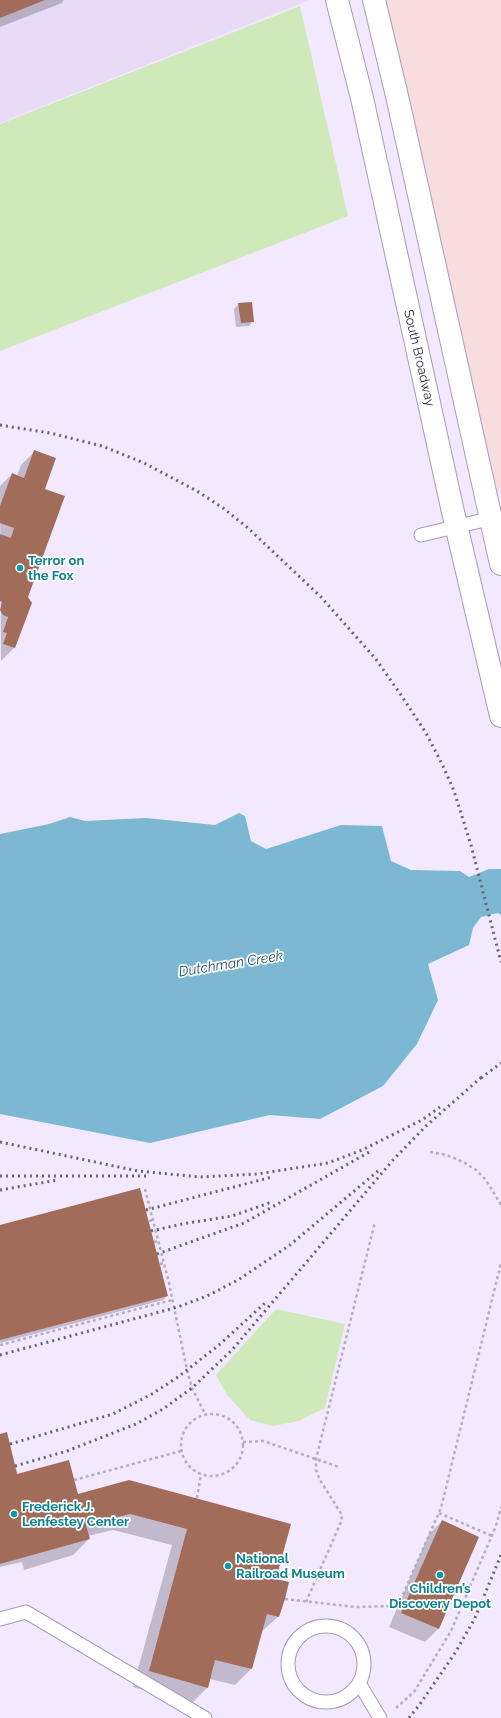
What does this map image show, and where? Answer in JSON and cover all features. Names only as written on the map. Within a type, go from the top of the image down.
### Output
[{"type":"street","name":"South Broadway","points":[[337,0],[364,105],[457,527],[501,716]]},
{"type":"street","points":[[374,0],[496,518],[501,564]]},
{"type":"lane","points":[[421,535],[496,518]]},
{"type":"lane","points":[[0,1619],[26,1612],[205,1718]]},
{"type":"lane","points":[[330,1626],[342,1630],[352,1637],[360,1647],[364,1671],[359,1683],[351,1693],[341,1700],[322,1702],[304,1696],[295,1687],[289,1676],[287,1663],[290,1651],[296,1640],[306,1631],[318,1627],[330,1626]]},
{"type":"lane","points":[[359,1683],[386,1715]]},
{"type":"path","points":[[430,1152],[448,1155],[466,1163],[476,1170],[486,1180],[501,1205]]},
{"type":"path","points":[[145,1189],[170,1288],[192,1388],[204,1414]]},
{"type":"path","points":[[148,1221],[153,1220]]},
{"type":"path","points":[[306,1602],[341,1522],[342,1515],[320,1480],[316,1470],[316,1459],[375,1222]]},
{"type":"path","points":[[154,1242],[158,1241]]},
{"type":"path","points":[[160,1264],[164,1263]]},
{"type":"path","points":[[285,1599],[356,1607],[398,1606],[439,1513],[501,1263]]},
{"type":"path","points":[[0,1345],[172,1300]]},
{"type":"path","points":[[204,1414],[218,1414],[228,1418],[236,1424],[241,1433],[243,1442],[239,1462],[231,1470],[222,1475],[211,1476],[201,1474],[192,1469],[185,1461],[181,1451],[181,1441],[184,1430],[190,1422],[198,1416],[204,1414]]},
{"type":"path","points":[[243,1442],[263,1441],[339,1467]]},
{"type":"path","points":[[74,1480],[181,1451]]},
{"type":"path","points":[[197,1498],[201,1474]]},
{"type":"path","points":[[386,1715],[414,1692],[451,1631],[492,1536],[501,1507]]},
{"type":"path","points":[[439,1513],[492,1536]]},
{"type":"shaded area","points":[[0,0],[310,0],[0,123]]},
{"type":"shaded area","points":[[374,0],[501,0],[501,488],[489,510]]},
{"type":"green space","points":[[300,6],[348,216],[0,351],[0,124]]},
{"type":"green space","points":[[276,1309],[345,1324],[325,1408],[299,1421],[273,1426],[250,1420],[227,1395],[216,1375]]},
{"type":"water","name":"Dutchman Creek","points":[[239,813],[245,816],[251,841],[266,849],[341,825],[382,826],[391,861],[411,870],[460,871],[469,877],[489,869],[501,869],[501,915],[498,913],[481,917],[473,928],[469,945],[428,964],[438,1000],[417,1044],[383,1086],[320,1119],[270,1115],[150,1143],[0,1114],[0,834],[49,824],[70,817],[85,821],[146,818],[215,825]]},
{"type":"building","points":[[0,0],[45,0],[0,18]]},
{"type":"building","points":[[252,302],[254,322],[241,323],[238,303]]},
{"type":"building","name":"Terror on the Fox","points":[[34,450],[56,458],[45,489],[65,496],[28,597],[32,603],[15,648],[3,644],[7,633],[3,632],[8,617],[3,615],[0,610],[2,602],[0,601],[0,534],[11,538],[14,528],[0,523],[0,506],[12,473],[24,478]]},
{"type":"building","points":[[140,1188],[168,1296],[0,1340],[0,1225]]},
{"type":"building","name":"National Railroad Museum","points":[[7,1432],[17,1474],[69,1460],[78,1494],[129,1480],[291,1524],[276,1579],[289,1582],[285,1599],[279,1617],[267,1614],[252,1669],[215,1660],[208,1688],[149,1671],[187,1529],[130,1514],[86,1525],[90,1539],[0,1564],[0,1434]]},
{"type":"building","name":"Children’s Discovery Depot","points":[[442,1520],[479,1537],[439,1629],[401,1613]]},
{"type":"railway","points":[[0,425],[50,433],[102,446],[144,463],[197,491],[223,508],[248,528],[321,597],[375,658],[426,733],[443,766],[454,791],[471,845],[501,962]]},
{"type":"railway","points":[[481,1078],[501,1063]]},
{"type":"railway","points":[[15,1466],[67,1451],[136,1424],[163,1409],[192,1388],[232,1350],[393,1160],[426,1126],[484,1075]]},
{"type":"railway","points":[[0,1142],[138,1171],[200,1177],[257,1174],[328,1163],[362,1150],[422,1120],[440,1107]]},
{"type":"railway","points":[[157,1254],[244,1223],[371,1151]]},
{"type":"railway","points":[[0,1355],[178,1307],[207,1296],[238,1280],[290,1245],[378,1171]]},
{"type":"railway","points":[[0,1176],[146,1176]]},
{"type":"railway","points":[[146,1210],[272,1177]]},
{"type":"railway","points":[[0,1190],[58,1180]]},
{"type":"railway","points":[[151,1231],[182,1224],[232,1216],[272,1202]]},
{"type":"railway","points":[[10,1444],[113,1414],[152,1394],[178,1377],[219,1345],[265,1303]]},
{"type":"railway","points":[[409,1718],[455,1653],[475,1618],[501,1555]]},
{"type":"place","name":"Terror on the Fox","points":[[20,568]]},
{"type":"place","name":"Frederick J. Lenfestey Center","points":[[14,1514]]},
{"type":"place","name":"National Railroad Museum","points":[[228,1566]]},
{"type":"place","name":"Children’s Discovery Depot","points":[[440,1575]]}]
